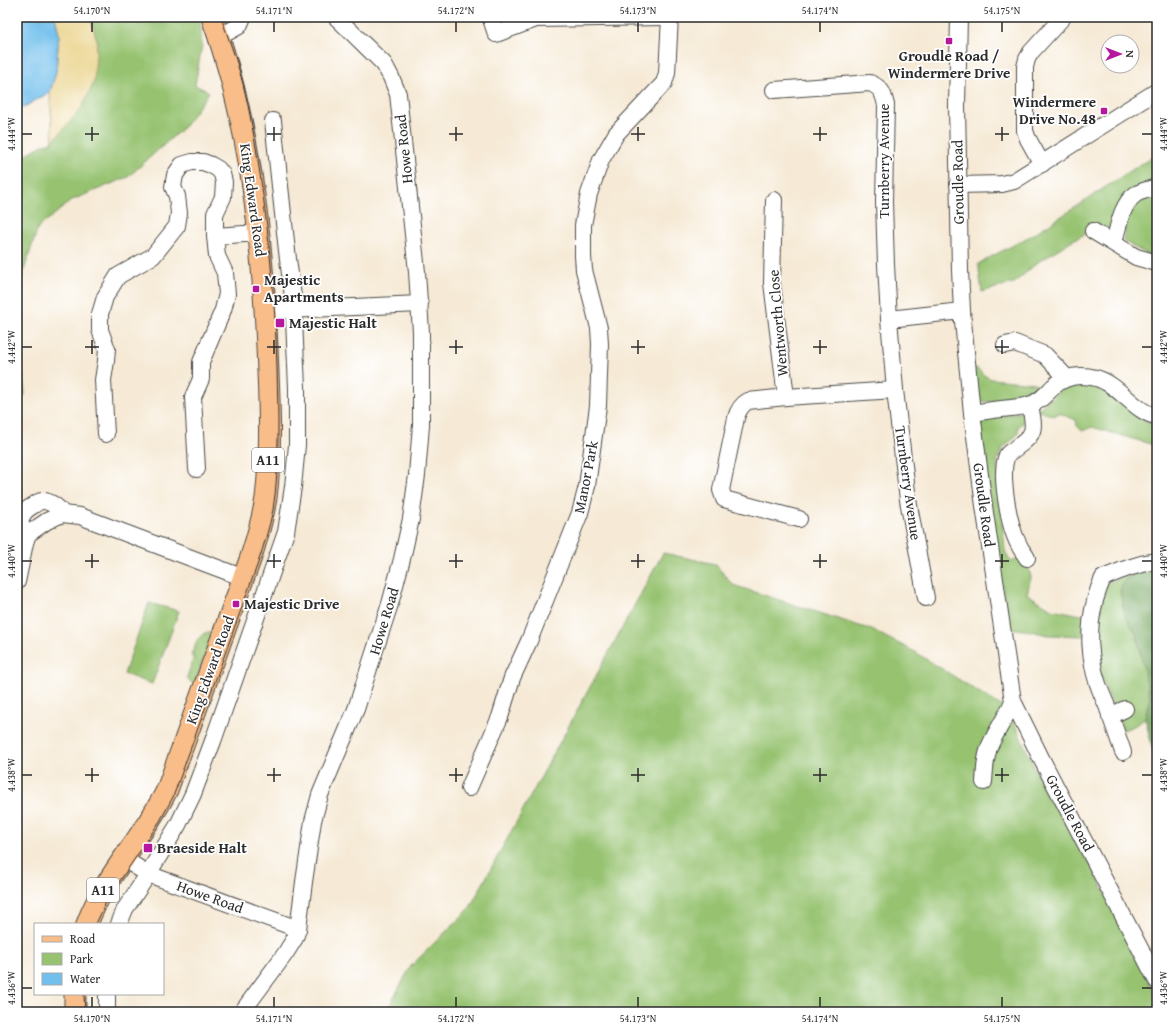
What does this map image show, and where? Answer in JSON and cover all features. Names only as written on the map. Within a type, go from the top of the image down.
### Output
[{"type":"main road","name":"King Edward Road","points":[[87,923],[96,903],[154,812],[166,790],[244,578],[258,536],[262,517],[267,479],[269,421],[266,310],[259,233],[255,196],[243,128],[232,78],[212,17]]},
{"type":"main road","points":[[75,995],[76,1012]]},
{"type":"street","points":[[219,37],[239,26],[243,17]]},
{"type":"street","name":"Howe Road","points":[[242,1012],[285,954],[295,938],[298,929],[313,821],[320,796],[356,708],[390,604],[411,519],[417,475],[421,425],[420,304],[398,94],[384,64],[336,17]]},
{"type":"street","points":[[496,33],[536,19],[663,17]]},
{"type":"street","name":"Manor Park","points":[[469,788],[500,717],[512,678],[530,641],[579,518],[587,486],[598,406],[600,344],[599,328],[584,270],[583,225],[589,194],[606,150],[616,134],[664,83],[667,73],[670,17]]},
{"type":"street","name":"Groudle Road","points":[[959,17],[957,105],[962,311],[972,412],[986,522],[1013,701],[1157,981]]},
{"type":"street","points":[[1042,164],[1025,131],[1026,59],[1063,17]]},
{"type":"street","name":"Turnberry Avenue","points":[[774,90],[870,83],[878,87],[884,94],[886,105],[884,202],[889,319],[895,390],[908,500],[926,598]]},
{"type":"street","points":[[958,185],[1002,184],[1014,181],[1157,91]]},
{"type":"street","points":[[119,923],[125,908],[178,825],[192,794],[213,741],[286,532],[293,487],[297,445],[297,388],[293,296],[273,121]]},
{"type":"street","points":[[106,434],[103,380],[107,349],[100,330],[100,314],[105,297],[118,276],[153,256],[177,226],[179,213],[177,196],[173,187],[175,176],[182,165],[192,162],[203,162],[218,169],[222,174],[224,182],[223,197],[215,214],[215,236],[217,256],[225,273],[227,294],[223,310],[201,362],[201,379],[193,397],[197,469]]},
{"type":"street","points":[[1114,244],[1124,208],[1129,200],[1137,194],[1157,187]]},
{"type":"street","name":"Wentworth Close","points":[[774,199],[772,283],[786,397]]},
{"type":"street","points":[[1093,231],[1136,258],[1157,263]]},
{"type":"street","points":[[215,236],[259,233]]},
{"type":"street","points":[[266,310],[420,304]]},
{"type":"street","points":[[889,319],[962,311]]},
{"type":"street","points":[[1005,345],[1014,343],[1045,355],[1066,378]]},
{"type":"street","points":[[972,412],[1030,405],[1041,399],[1054,386],[1066,378],[1080,375],[1101,380],[1114,388],[1141,410],[1157,416]]},
{"type":"street","name":"Wentworth Close","points":[[799,520],[724,499],[721,490],[738,411],[743,404],[748,401],[786,397],[895,390]]},
{"type":"street","points":[[1027,558],[1019,546],[1012,530],[1006,497],[1004,470],[1008,454],[1029,438],[1034,424],[1030,405]]},
{"type":"street","points":[[17,582],[28,534],[47,521],[62,514],[80,516],[244,578]]},
{"type":"street","points":[[1123,752],[1117,713],[1098,685],[1092,665],[1090,642],[1091,616],[1097,592],[1103,578],[1139,564],[1157,561]]},
{"type":"street","points":[[984,782],[985,764],[990,744],[1008,714],[1013,701]]},
{"type":"street","name":"Howe Road","points":[[124,859],[148,874],[298,929]]},
{"type":"street","points":[[107,995],[107,1012]]},
{"type":"green space","points":[[90,17],[200,17],[202,45],[195,85],[209,92],[185,126],[128,177],[72,200],[38,228],[17,291],[17,166],[28,154],[53,141],[97,41]]},
{"type":"green space","points":[[1157,154],[1157,184],[1110,230],[1087,233],[1071,241],[1038,262],[1014,283],[982,292],[978,264],[1030,236]]},
{"type":"green space","points":[[1157,192],[1157,257],[1148,255],[1123,241],[1129,208],[1133,203]]},
{"type":"green space","points":[[17,328],[25,394],[17,406]]},
{"type":"green space","points":[[974,368],[991,379],[1035,383],[1036,386],[996,401],[984,402],[979,399],[976,393]]},
{"type":"green space","points":[[1082,381],[1104,386],[1140,419],[1157,424],[1157,446],[1092,427],[1082,431],[1077,426],[1076,420],[1059,413],[1054,416],[1037,410],[1062,389]]},
{"type":"green space","points":[[1023,412],[1023,423],[1018,427],[1018,434],[1002,449],[997,461],[1005,551],[1011,562],[1020,558],[1027,563],[1031,577],[1027,594],[1052,609],[1086,616],[1085,636],[1047,635],[1008,628],[980,429],[985,418]]},
{"type":"green space","points":[[663,553],[715,564],[733,585],[872,630],[915,652],[1009,711],[1047,796],[1079,843],[1116,913],[1157,999],[1157,1012],[386,1012],[411,966],[469,909]]},
{"type":"green space","points":[[1157,567],[1157,767],[1145,718],[1150,698],[1137,635],[1125,616],[1120,591],[1123,582],[1132,574]]},
{"type":"green space","points":[[1132,574],[1125,616],[1137,635],[1150,698],[1145,718],[1138,724],[1124,730],[1121,725],[1116,706],[1112,704],[1100,675],[1096,632],[1099,629],[1101,613],[1099,608],[1107,583]]},
{"type":"green space","points":[[149,603],[179,611],[152,684],[124,674]]},
{"type":"green space","points":[[204,633],[213,633],[195,683],[190,681],[187,677],[194,657],[191,656],[198,639]]},
{"type":"sand","points":[[55,17],[90,17],[97,41],[94,82],[81,109],[53,141],[50,92],[56,72],[59,34]]},
{"type":"water","points":[[17,17],[55,17],[59,34],[56,72],[50,92],[17,111]]},
{"type":"tram line","points":[[96,923],[107,900],[160,821],[173,797],[258,563],[273,510],[278,458],[278,403],[275,313],[270,258],[260,175],[248,106],[237,63],[221,17]]},
{"type":"tram line","points":[[84,995],[85,1012]]},
{"type":"place","name":"Groudle Road / Windermere Drive","points":[[949,41]]},
{"type":"place","name":"Windermere Drive No.48","points":[[1104,111]]},
{"type":"place","name":"Majestic Apartments","points":[[256,289]]},
{"type":"place","name":"Majestic Halt","points":[[280,323]]},
{"type":"place","name":"Majestic Drive","points":[[236,604]]},
{"type":"place","name":"Braeside Halt","points":[[148,848]]}]
